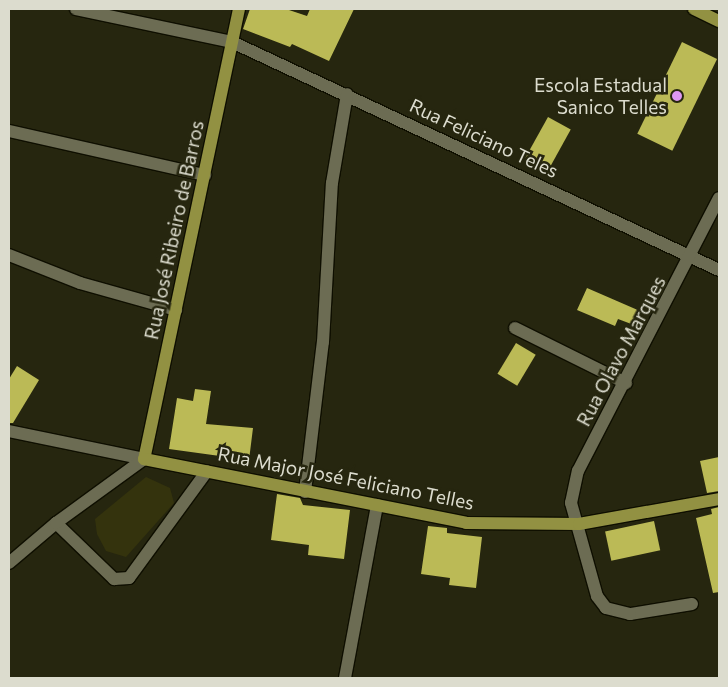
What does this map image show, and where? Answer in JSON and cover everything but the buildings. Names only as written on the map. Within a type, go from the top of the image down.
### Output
[{"type":"main road","name":"Rua José Ribeiro de Barros","points":[[144,459],[239,9]]},
{"type":"main road","points":[[694,9],[719,21]]},
{"type":"main road","name":"Rua Major José Feliciano Telles","points":[[144,459],[466,523],[580,524],[719,499]]},
{"type":"street","name":"Rua Feliciano Teles","points":[[76,9],[232,42],[719,270]]},
{"type":"street","points":[[305,492],[323,342],[332,183],[346,94]]},
{"type":"street","points":[[9,131],[205,175]]},
{"type":"street","name":"Rua Olavo Marques","points":[[692,604],[630,614],[606,608],[596,596],[580,524],[571,503],[578,471],[692,256],[719,198]]},
{"type":"street","points":[[9,255],[80,283],[176,310]]},
{"type":"street","points":[[514,328],[626,383]]},
{"type":"street","points":[[9,431],[144,459]]},
{"type":"street","points":[[9,563],[56,523],[144,459]]},
{"type":"street","points":[[56,523],[114,579],[129,578],[207,471]]},
{"type":"street","points":[[345,678],[377,505]]},
{"type":"shaded area","points":[[146,477],[170,488],[174,503],[126,557],[106,551],[97,534],[95,519]]},
{"type":"place","name":"Escola Estadual Sanico Telles","points":[[677,96]]}]
